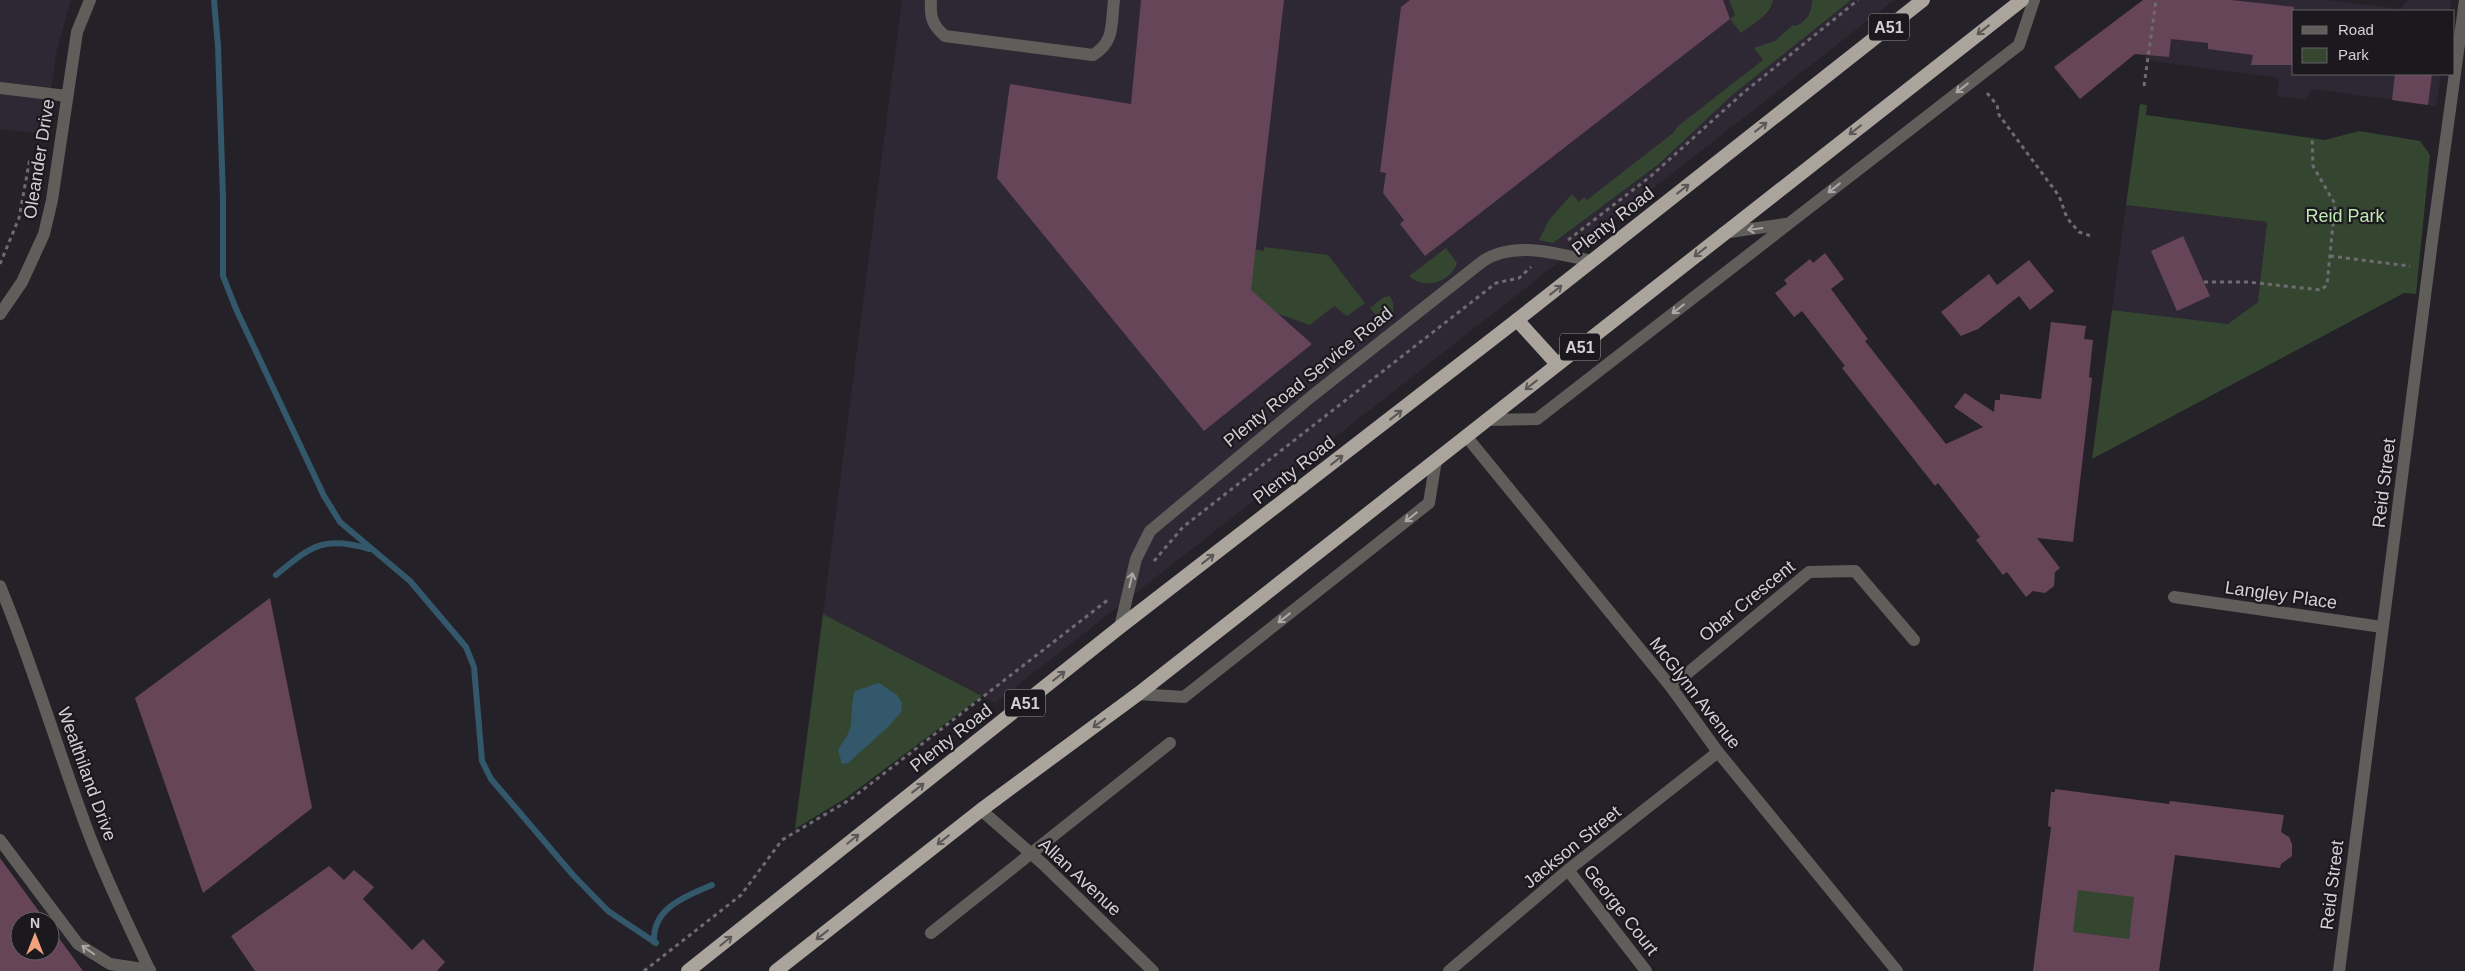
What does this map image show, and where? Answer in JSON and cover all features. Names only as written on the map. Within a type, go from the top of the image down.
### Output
[{"type":"highway","name":"A51","points":[[776,971],[981,810],[1138,694],[2022,0]]},
{"type":"highway","name":"Plenty Road","points":[[688,971],[1120,627],[1517,320],[1921,1]]},
{"type":"highway","points":[[1517,320],[1557,364]]},
{"type":"street","name":"Oleander Drive","points":[[0,314],[22,282],[44,234],[52,200],[77,32],[90,0]]},
{"type":"street","points":[[931,0],[931,20],[935,28],[944,36],[1093,55],[1104,48],[1110,36],[1114,0]]},
{"type":"street","points":[[1486,420],[1537,419],[2019,44],[2034,0]]},
{"type":"street","name":"Reid Street","points":[[2339,971],[2382,627],[2465,0]]},
{"type":"street","points":[[0,88],[67,96]]},
{"type":"street","points":[[1723,234],[1788,224]]},
{"type":"street","name":"Plenty Road Service Road","points":[[1120,627],[1136,559],[1150,531],[1312,396],[1483,261],[1494,254],[1528,250],[1592,261]]},
{"type":"street","name":"McGlynn Avenue","points":[[1466,436],[1670,687],[1718,752],[1897,971]]},
{"type":"street","points":[[1138,694],[1184,697],[1429,503],[1436,460]]},
{"type":"street","name":"Obar Crescent","points":[[1670,687],[1809,572],[1855,570],[1914,640]]},
{"type":"street","name":"Wealthiland Drive","points":[[0,586],[56,737],[87,830],[124,919],[150,971]]},
{"type":"street","name":"Langley Place","points":[[2174,597],[2382,627]]},
{"type":"street","points":[[931,933],[1170,743]]},
{"type":"street","name":"Jackson Street","points":[[1449,971],[1568,870],[1718,752]]},
{"type":"street","name":"Allan Avenue","points":[[981,810],[1153,971]]},
{"type":"street","points":[[0,840],[78,944],[110,964],[150,971]]},
{"type":"street","name":"George Court","points":[[1568,870],[1646,971]]},
{"type":"path","points":[[1562,245],[1651,176],[1742,93],[1858,0]]},
{"type":"path","points":[[2144,86],[2156,0]]},
{"type":"path","points":[[1987,93],[1997,105],[1999,114],[2059,196],[2067,218],[2079,232],[2091,236]]},
{"type":"path","points":[[2204,282],[2248,282],[2322,290],[2327,285],[2336,204],[2334,198],[2318,179],[2313,166],[2312,137]]},
{"type":"path","points":[[0,264],[20,218],[30,158]]},
{"type":"path","points":[[2330,256],[2410,266]]},
{"type":"path","points":[[1151,564],[1183,527],[1496,283],[1519,278],[1536,263]]},
{"type":"path","points":[[644,971],[741,895],[782,840],[851,799],[1113,596]]},
{"type":"shaded area","points":[[0,0],[71,0],[57,49],[46,121],[51,129],[50,135],[0,129]]},
{"type":"shaded area","points":[[902,0],[1894,0],[995,703],[823,614]]},
{"type":"shaded area","points":[[2154,0],[2327,0],[2401,9],[2408,0],[2451,0],[2450,10],[2292,10],[2292,75],[2441,75],[2436,106],[2314,89],[2305,99],[2277,96],[2279,78],[2145,60]]},
{"type":"shaded area","points":[[2126,205],[2267,222],[2258,302],[2228,324],[2112,310]]},
{"type":"green space","points":[[1729,0],[1773,0],[1765,15],[1741,33],[1730,19],[1735,15]]},
{"type":"green space","points":[[1812,0],[1851,0],[1731,96],[1660,163],[1553,243],[1539,240],[1549,220],[1572,194],[1579,202],[1584,197],[1587,200],[1673,133],[1678,126],[1763,60],[1754,48],[1775,41],[1793,25],[1796,26],[1803,22],[1810,12]]},
{"type":"green space","name":"Reid Park","points":[[2140,104],[2147,105],[2146,115],[2325,140],[2359,131],[2420,141],[2430,155],[2416,294],[2404,293],[2092,459],[2112,310],[2228,324],[2258,302],[2267,222],[2126,205]]},
{"type":"green space","points":[[1264,247],[1328,255],[1365,303],[1347,316],[1334,306],[1310,325],[1267,310],[1247,286],[1253,249],[1264,251]]},
{"type":"green space","points":[[1446,248],[1457,263],[1454,270],[1443,280],[1422,283],[1409,276]]},
{"type":"green space","points":[[1390,296],[1393,303],[1394,316],[1384,325],[1370,308],[1384,297]]},
{"type":"green space","points":[[823,614],[982,696],[846,798],[795,829]]},
{"type":"green space","points":[[2076,887],[2115,895],[2138,894],[2129,937],[2132,937],[2109,963],[2112,937],[2089,934],[2069,971]]},
{"type":"water","points":[[879,683],[897,695],[902,703],[901,712],[889,726],[848,763],[842,764],[838,750],[850,728],[855,691]]},
{"type":"building","points":[[1141,0],[1284,0],[1251,290],[1312,344],[1204,431],[997,178],[1010,84],[1131,104]]},
{"type":"building","points":[[1410,0],[1723,0],[1730,19],[1425,256],[1400,224],[1404,220],[1383,193],[1386,173],[1380,172],[1401,7]]},
{"type":"building","points":[[2143,0],[2231,0],[2294,7],[2294,10],[2292,10],[2292,65],[2251,65],[2253,55],[2208,49],[2208,43],[2171,39],[2169,57],[2135,54],[2080,99],[2054,67]]},
{"type":"building","points":[[2395,75],[2432,75],[2428,105],[2392,100]]},
{"type":"building","points":[[2183,236],[2210,296],[2177,311],[2151,251]]},
{"type":"building","points":[[1825,253],[1844,279],[1831,289],[1868,339],[1865,341],[1946,444],[1983,427],[1954,407],[1965,393],[1994,412],[1995,400],[2000,400],[2000,394],[2041,399],[2051,322],[2086,326],[2084,339],[2093,340],[2089,377],[2092,378],[2073,542],[2037,538],[2060,568],[2055,572],[2054,586],[2045,593],[2033,591],[2026,597],[2007,572],[2003,575],[1976,540],[1980,537],[1938,483],[1935,486],[1842,368],[1845,366],[1802,311],[1794,317],[1775,293],[1787,284],[1784,280],[1810,259],[1813,263]]},
{"type":"building","points":[[2029,260],[2054,291],[2030,310],[2019,296],[1978,329],[1961,336],[1941,312],[1989,274],[1997,285]]},
{"type":"building","points":[[270,598],[312,808],[203,893],[135,698]]},
{"type":"building","points":[[2055,789],[2169,804],[2170,801],[2284,815],[2281,832],[2289,837],[2292,844],[2292,856],[2281,864],[2280,868],[2175,855],[2159,971],[2033,971],[2051,827],[2048,826],[2051,792],[2055,792]],"holes":[[[2078,890],[2134,897],[2129,939],[2073,932]]]},
{"type":"building","points":[[0,858],[39,911],[10,911],[10,961],[60,961],[60,940],[83,971],[0,971]]},
{"type":"building","points":[[329,866],[344,880],[354,870],[374,887],[363,899],[412,950],[423,939],[445,962],[437,971],[255,971],[231,936]]},
{"type":"waterway","points":[[214,0],[218,46],[223,198],[223,276],[236,309],[324,496],[340,522],[410,581],[466,647],[474,667],[482,761],[491,779],[573,875],[608,911],[656,943]]},
{"type":"waterway","points":[[276,575],[298,557],[318,546],[340,543],[369,549]]},
{"type":"waterway","points":[[654,942],[655,930],[659,920],[672,905],[712,885]]}]
